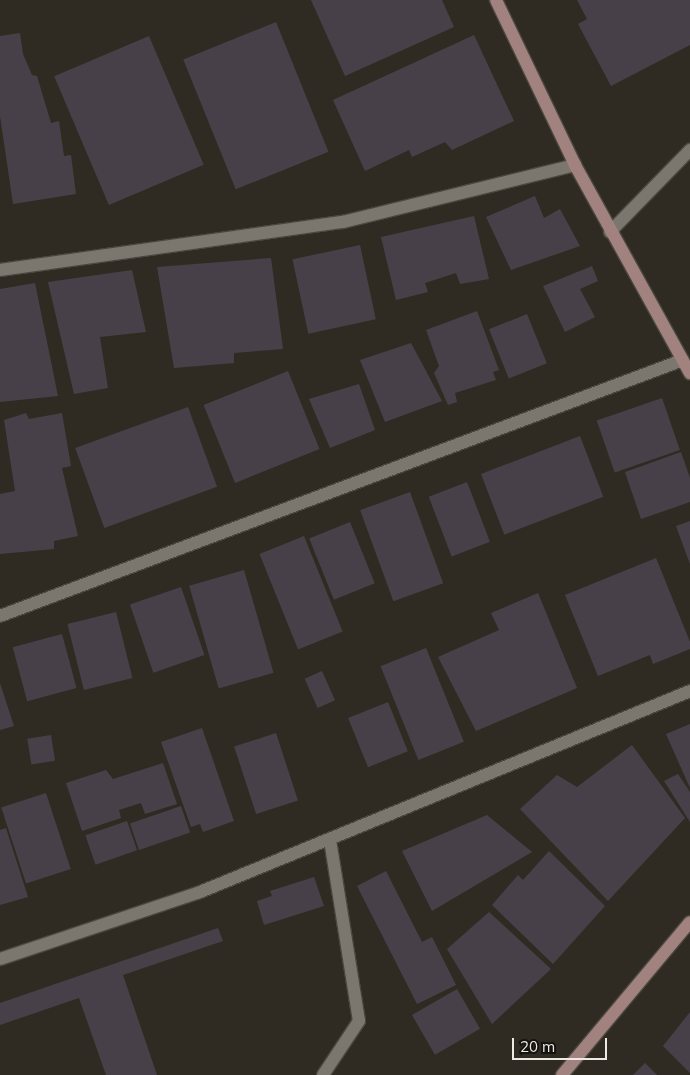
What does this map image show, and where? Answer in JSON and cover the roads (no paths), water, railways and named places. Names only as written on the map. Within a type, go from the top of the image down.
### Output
[{"type":"main road","points":[[496,0],[575,165],[610,232],[690,373]]},
{"type":"main road","points":[[562,1075],[690,922]]},
{"type":"street","points":[[610,232],[690,150]]},
{"type":"street","points":[[0,270],[344,222],[575,165]]},
{"type":"street","points":[[0,616],[683,360]]},
{"type":"street","points":[[0,959],[200,892],[690,691]]},
{"type":"street","points":[[322,1075],[359,1021],[330,839]]}]
